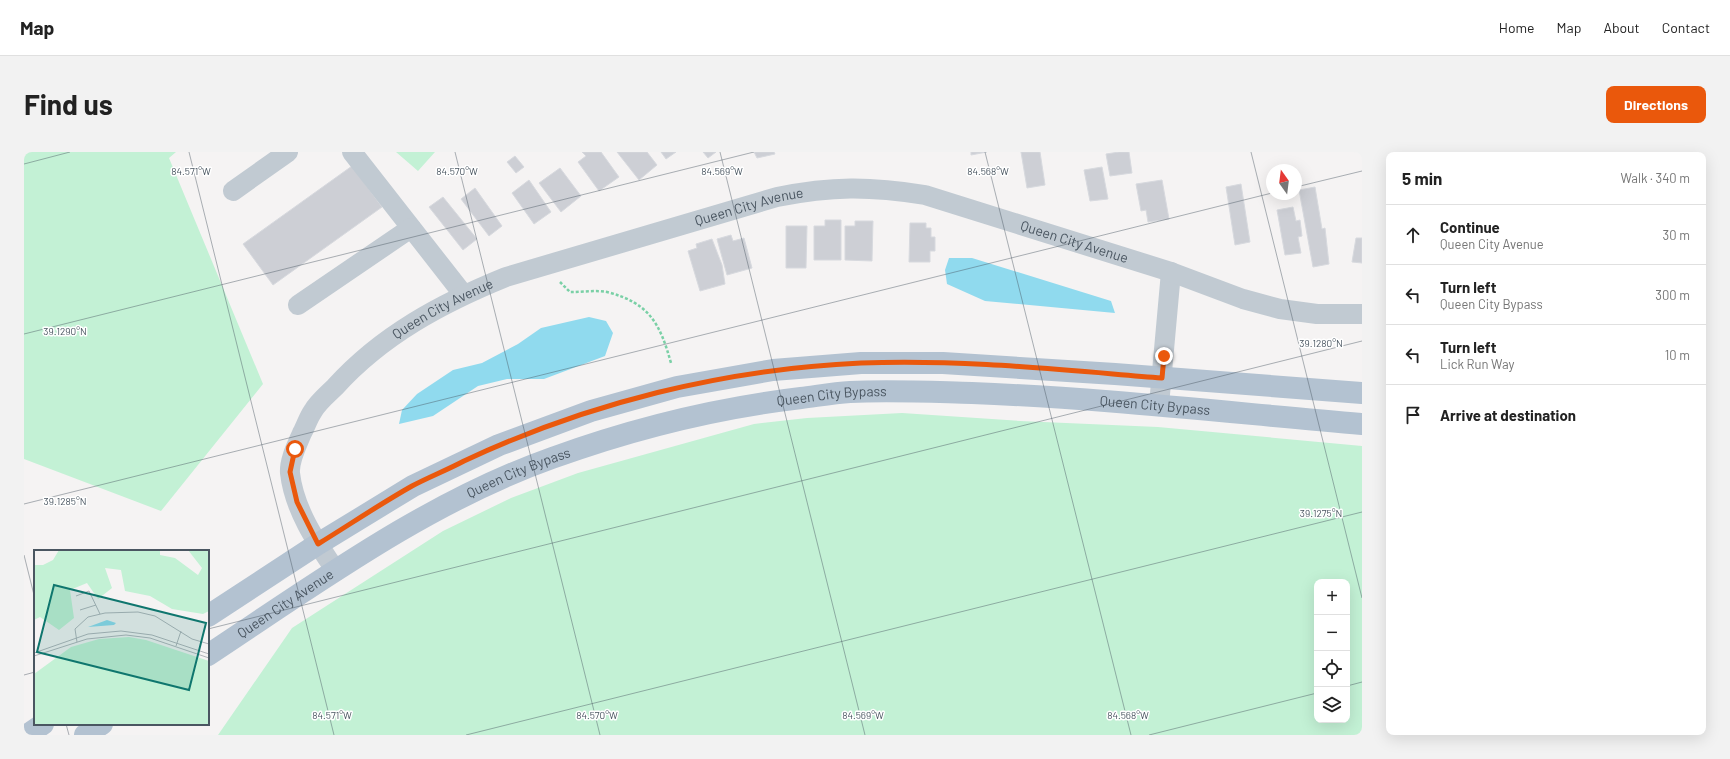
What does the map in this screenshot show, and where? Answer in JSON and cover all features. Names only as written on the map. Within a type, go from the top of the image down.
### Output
[{"type":"main road","name":"Queen City Bypass","points":[[318,544],[413,486],[499,445],[591,410],[677,387],[773,370],[861,363],[943,363],[1162,378]]},
{"type":"main road","points":[[1162,378],[1237,385],[1362,393]]},
{"type":"main road","name":"Queen City Bypass","points":[[336,571],[408,526],[482,488],[550,458],[634,431],[720,410],[775,401],[849,392],[1026,395],[1160,405],[1362,424]]},
{"type":"main road","points":[[209,615],[318,544]]},
{"type":"main road","name":"Queen City Avenue","points":[[209,654],[336,571]]},
{"type":"main road","points":[[27,735],[42,725]]},
{"type":"main road","points":[[85,735],[100,725]]},
{"type":"street","points":[[233,191],[288,152]]},
{"type":"street","points":[[352,152],[463,294]]},
{"type":"street","name":"Queen City Avenue","points":[[336,571],[318,544],[297,502],[290,472],[295,449],[313,410],[343,377],[377,347],[415,321],[463,294],[506,277],[777,197],[814,190],[851,187],[888,189],[925,194],[1170,272],[1243,299],[1280,309],[1317,314],[1362,314]]},
{"type":"street","points":[[298,305],[411,228]]},
{"type":"street","points":[[1160,405],[1170,272]]},
{"type":"path","points":[[559,281],[570,292],[606,292],[634,302],[652,317],[664,336],[671,363]]},
{"type":"green space","points":[[24,152],[176,152],[169,158],[263,384],[161,511],[24,459]]},
{"type":"green space","points":[[396,152],[435,152],[418,171]]},
{"type":"green space","points":[[902,413],[1020,421],[1158,427],[1362,446],[1362,735],[218,735],[292,628],[443,531],[511,498],[578,473],[754,424],[807,418]]},
{"type":"water","points":[[949,258],[972,258],[1111,301],[1115,313],[985,301],[947,284],[945,270]]},
{"type":"water","points":[[589,317],[606,321],[613,333],[605,356],[544,379],[507,379],[478,386],[433,416],[399,424],[402,410],[417,394],[453,370],[482,363],[518,344],[541,328]]},
{"type":"building","points":[[582,152],[601,152],[619,177],[599,191],[578,162],[586,156]]},
{"type":"building","points":[[617,152],[647,152],[657,165],[639,180]]},
{"type":"building","points":[[661,152],[676,152],[666,159]]},
{"type":"building","points":[[703,152],[716,152],[708,158]]},
{"type":"building","points":[[754,152],[774,152],[775,154],[757,158]]},
{"type":"building","points":[[971,152],[987,152],[971,155]]},
{"type":"building","points":[[1021,152],[1040,152],[1045,185],[1027,188]]},
{"type":"building","points":[[1129,152],[1132,173],[1110,176],[1106,154]]},
{"type":"building","points":[[515,156],[524,167],[516,173],[507,162]]},
{"type":"building","points":[[352,166],[382,207],[273,285],[243,244]]},
{"type":"building","points":[[1102,167],[1108,199],[1090,201],[1084,170]]},
{"type":"building","points":[[560,168],[581,196],[561,212],[539,183]]},
{"type":"building","points":[[529,180],[551,212],[534,224],[512,193]]},
{"type":"building","points":[[1162,180],[1169,219],[1148,222],[1146,210],[1141,211],[1136,184]]},
{"type":"building","points":[[1241,184],[1250,242],[1235,245],[1226,187]]},
{"type":"building","points":[[1315,187],[1322,229],[1325,228],[1329,264],[1313,267],[1301,200],[1302,189]]},
{"type":"building","points":[[475,188],[502,226],[489,236],[461,199]]},
{"type":"building","points":[[443,197],[477,239],[463,250],[429,207]]},
{"type":"building","points":[[1293,207],[1296,221],[1300,220],[1302,236],[1298,237],[1301,253],[1285,255],[1277,210]]},
{"type":"building","points":[[825,220],[841,220],[841,260],[814,260],[814,226],[825,226]]},
{"type":"building","points":[[855,221],[873,221],[872,261],[845,260],[845,226],[855,226]]},
{"type":"building","points":[[910,223],[926,223],[926,228],[931,228],[931,237],[935,237],[935,251],[930,251],[930,262],[909,262]]},
{"type":"building","points":[[786,226],[807,226],[806,268],[786,268]]},
{"type":"building","points":[[731,235],[733,241],[744,238],[752,268],[727,275],[717,239]]},
{"type":"building","points":[[1356,238],[1362,238],[1362,263],[1352,262]]},
{"type":"building","points":[[712,239],[722,265],[725,284],[700,291],[688,251],[697,248],[696,244]]},
{"type":"route","points":[[295,449],[290,472],[297,502],[318,544],[413,486],[499,445],[591,410],[677,387],[773,370],[861,363],[943,363],[1162,378],[1164,356]]}]
